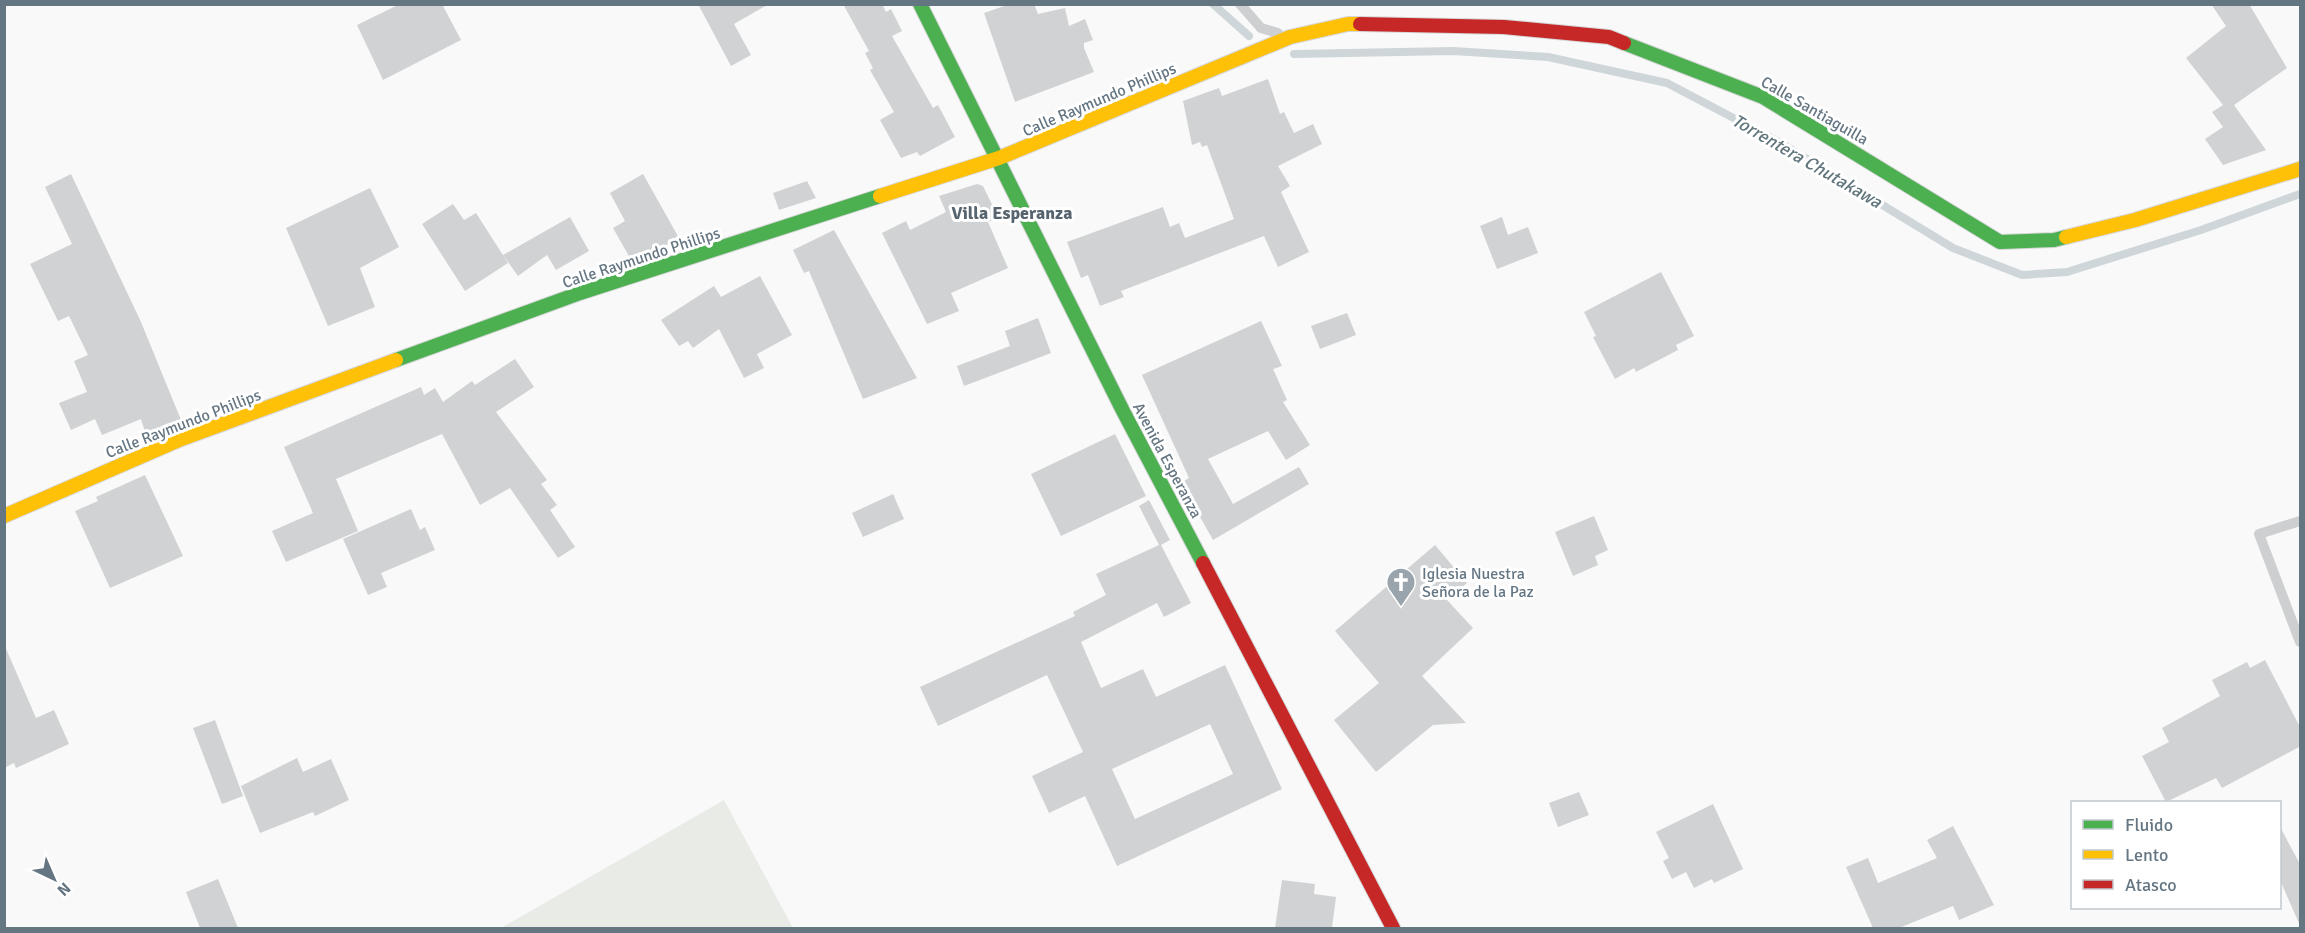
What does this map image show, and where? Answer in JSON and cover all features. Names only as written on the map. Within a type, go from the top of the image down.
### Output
[{"type":"street","name":"Avenida Esperanza","points":[[920,4],[999,158],[1122,409],[1393,928]]},
{"type":"street","name":"Calle Santiaguilla","points":[[1286,38],[1348,24],[1504,27],[1609,37],[1763,96],[2000,242],[2054,240],[2135,220],[2301,169]]},
{"type":"street","name":"Calle Raymundo Phillips","points":[[4,516],[179,440],[569,297],[999,158],[1286,38]]},
{"type":"lane","points":[[1240,4],[1261,28],[1286,38]]},
{"type":"lane","points":[[2301,520],[2259,534],[2301,642]]},
{"type":"shaded area","points":[[724,800],[793,928],[501,928]]},
{"type":"building","points":[[400,4],[442,4],[461,40],[383,80],[357,25]]},
{"type":"building","points":[[698,4],[769,4],[734,24],[751,55],[731,66]]},
{"type":"building","points":[[843,4],[882,4],[886,12],[891,9],[902,31],[892,36],[933,108],[938,105],[955,137],[920,156],[917,152],[901,158],[880,120],[894,112],[870,70],[873,68],[865,53],[869,51]]},
{"type":"building","points":[[1010,4],[1034,4],[1038,14],[1065,8],[1069,26],[1085,19],[1093,40],[1084,43],[1084,48],[1094,72],[1015,102],[984,13]]},
{"type":"building","points":[[2211,4],[2249,4],[2287,68],[2234,105],[2266,150],[2223,165],[2205,139],[2223,127],[2212,112],[2223,105],[2186,58],[2226,26]]},
{"type":"building","points":[[1268,79],[1280,114],[1284,112],[1294,133],[1313,124],[1322,144],[1278,166],[1290,186],[1281,192],[1309,252],[1278,267],[1264,236],[1121,291],[1124,297],[1100,306],[1088,275],[1081,278],[1067,242],[1163,207],[1170,227],[1179,223],[1185,238],[1234,219],[1207,145],[1202,147],[1200,142],[1192,145],[1183,101],[1219,88],[1222,96]]},
{"type":"building","points":[[71,174],[141,322],[181,420],[146,435],[141,419],[102,435],[95,419],[71,430],[59,403],[87,392],[74,361],[88,355],[69,316],[58,321],[30,264],[72,244],[45,187]]},
{"type":"building","points":[[643,174],[679,238],[661,248],[630,258],[613,228],[625,221],[610,193]]},
{"type":"building","points":[[807,181],[816,198],[779,210],[773,193]]},
{"type":"building","points":[[977,184],[983,186],[998,217],[988,222],[1008,268],[951,293],[959,311],[927,324],[882,233],[906,221],[910,230],[946,212],[939,196]]},
{"type":"building","points":[[370,188],[399,247],[360,268],[375,307],[328,326],[286,228]]},
{"type":"building","points":[[453,204],[464,220],[476,213],[508,263],[465,291],[422,224]]},
{"type":"building","points":[[570,217],[589,251],[556,270],[547,255],[518,276],[503,255]]},
{"type":"building","points":[[1502,217],[1508,235],[1528,227],[1538,253],[1497,269],[1480,226]]},
{"type":"building","points":[[834,230],[917,378],[863,399],[809,271],[804,273],[793,250]]},
{"type":"building","points":[[1661,272],[1694,336],[1676,345],[1678,350],[1636,372],[1634,368],[1615,379],[1593,337],[1596,336],[1584,312]]},
{"type":"building","points":[[760,276],[792,335],[757,354],[764,368],[744,378],[719,329],[693,348],[688,341],[679,346],[661,320],[714,286],[721,297]]},
{"type":"building","points":[[1347,313],[1356,335],[1320,349],[1311,326]]},
{"type":"building","points":[[1038,318],[1051,353],[964,386],[957,366],[1010,346],[1005,331]]},
{"type":"building","points":[[1261,321],[1282,366],[1273,369],[1287,400],[1283,402],[1310,445],[1286,460],[1268,431],[1208,459],[1233,504],[1299,467],[1309,484],[1213,540],[1181,483],[1189,478],[1142,375]]},
{"type":"building","points":[[515,359],[534,387],[496,412],[547,480],[541,484],[557,505],[550,510],[575,547],[558,558],[510,488],[480,505],[442,434],[336,479],[358,531],[286,562],[272,531],[313,513],[284,447],[421,387],[424,395],[435,388],[443,402],[472,381],[475,385]]},
{"type":"building","points":[[1115,434],[1146,496],[1061,536],[1031,474]]},
{"type":"building","points":[[145,475],[183,556],[110,588],[75,511],[98,501],[96,497]]},
{"type":"building","points":[[893,494],[904,519],[863,537],[852,513]]},
{"type":"building","points":[[1149,500],[1170,540],[1161,545],[1191,603],[1164,617],[1157,603],[1081,642],[1101,688],[1143,669],[1156,697],[1225,665],[1282,789],[1117,866],[1085,796],[1049,813],[1032,776],[1083,752],[1047,675],[938,726],[920,687],[1075,616],[1073,612],[1106,595],[1096,574],[1159,545],[1139,506]],"holes":[[[1210,724],[1233,774],[1135,819],[1112,769]]]},
{"type":"building","points":[[411,509],[420,530],[425,527],[435,550],[381,573],[387,587],[368,595],[343,539]]},
{"type":"building","points":[[1594,516],[1608,550],[1595,556],[1598,565],[1573,576],[1555,532]]},
{"type":"building","points":[[1435,545],[1467,583],[1447,600],[1473,628],[1422,676],[1466,723],[1433,725],[1376,772],[1334,720],[1379,683],[1335,631]]},
{"type":"building","points":[[4,644],[36,718],[54,710],[69,744],[16,768],[14,763],[4,768]]},
{"type":"building","points":[[2265,660],[2301,729],[2301,746],[2222,788],[2216,778],[2165,801],[2142,756],[2169,742],[2162,728],[2220,696],[2212,680],[2247,662],[2250,668]]},
{"type":"building","points":[[215,720],[243,796],[222,804],[193,728]]},
{"type":"building","points":[[297,758],[303,772],[331,759],[349,800],[315,816],[313,812],[260,833],[241,786]]},
{"type":"building","points":[[1579,792],[1589,815],[1558,827],[1549,803]]},
{"type":"building","points":[[1713,804],[1743,869],[1714,883],[1712,879],[1694,888],[1686,872],[1672,879],[1663,861],[1669,858],[1656,832]]},
{"type":"building","points":[[1953,826],[1994,905],[1959,920],[1953,906],[1899,928],[1873,928],[1846,867],[1868,858],[1878,883],[1937,858],[1927,840]]},
{"type":"building","points":[[2281,829],[2301,866],[2301,928],[2281,882]]},
{"type":"building","points":[[218,879],[238,928],[200,928],[186,892]]},
{"type":"building","points":[[1282,880],[1315,884],[1314,894],[1336,897],[1332,928],[1275,928]]},
{"type":"waterway","name":"Torrentera Chutakawa","points":[[1213,4],[1249,36]]},
{"type":"waterway","name":"Torrentera Chutakawa","points":[[1294,54],[1453,51],[1548,57],[1667,83],[1779,142],[1953,248],[2022,275],[2067,272],[2201,230],[2300,194]]},
{"type":"traffic: fast","points":[[920,4],[1122,409],[1203,563]]},
{"type":"traffic: fast","points":[[1624,43],[1763,97],[2000,242],[2054,240],[2066,237]]},
{"type":"traffic: fast","points":[[396,360],[580,293],[880,196]]},
{"type":"traffic: slow","points":[[880,196],[999,158],[1290,37],[1348,24],[1360,24]]},
{"type":"traffic: slow","points":[[2066,237],[2135,220],[2300,169]]},
{"type":"traffic: slow","points":[[4,516],[179,440],[396,360]]},
{"type":"traffic: jam","points":[[1360,24],[1504,27],[1609,37],[1624,43]]},
{"type":"traffic: jam","points":[[1203,563],[1393,928]]},
{"type":"place","name":"Iglesia Nuestra Señora de la Paz","points":[[1401,608]]},
{"type":"district","name":"Villa Esperanza","points":[[1012,213]]}]
